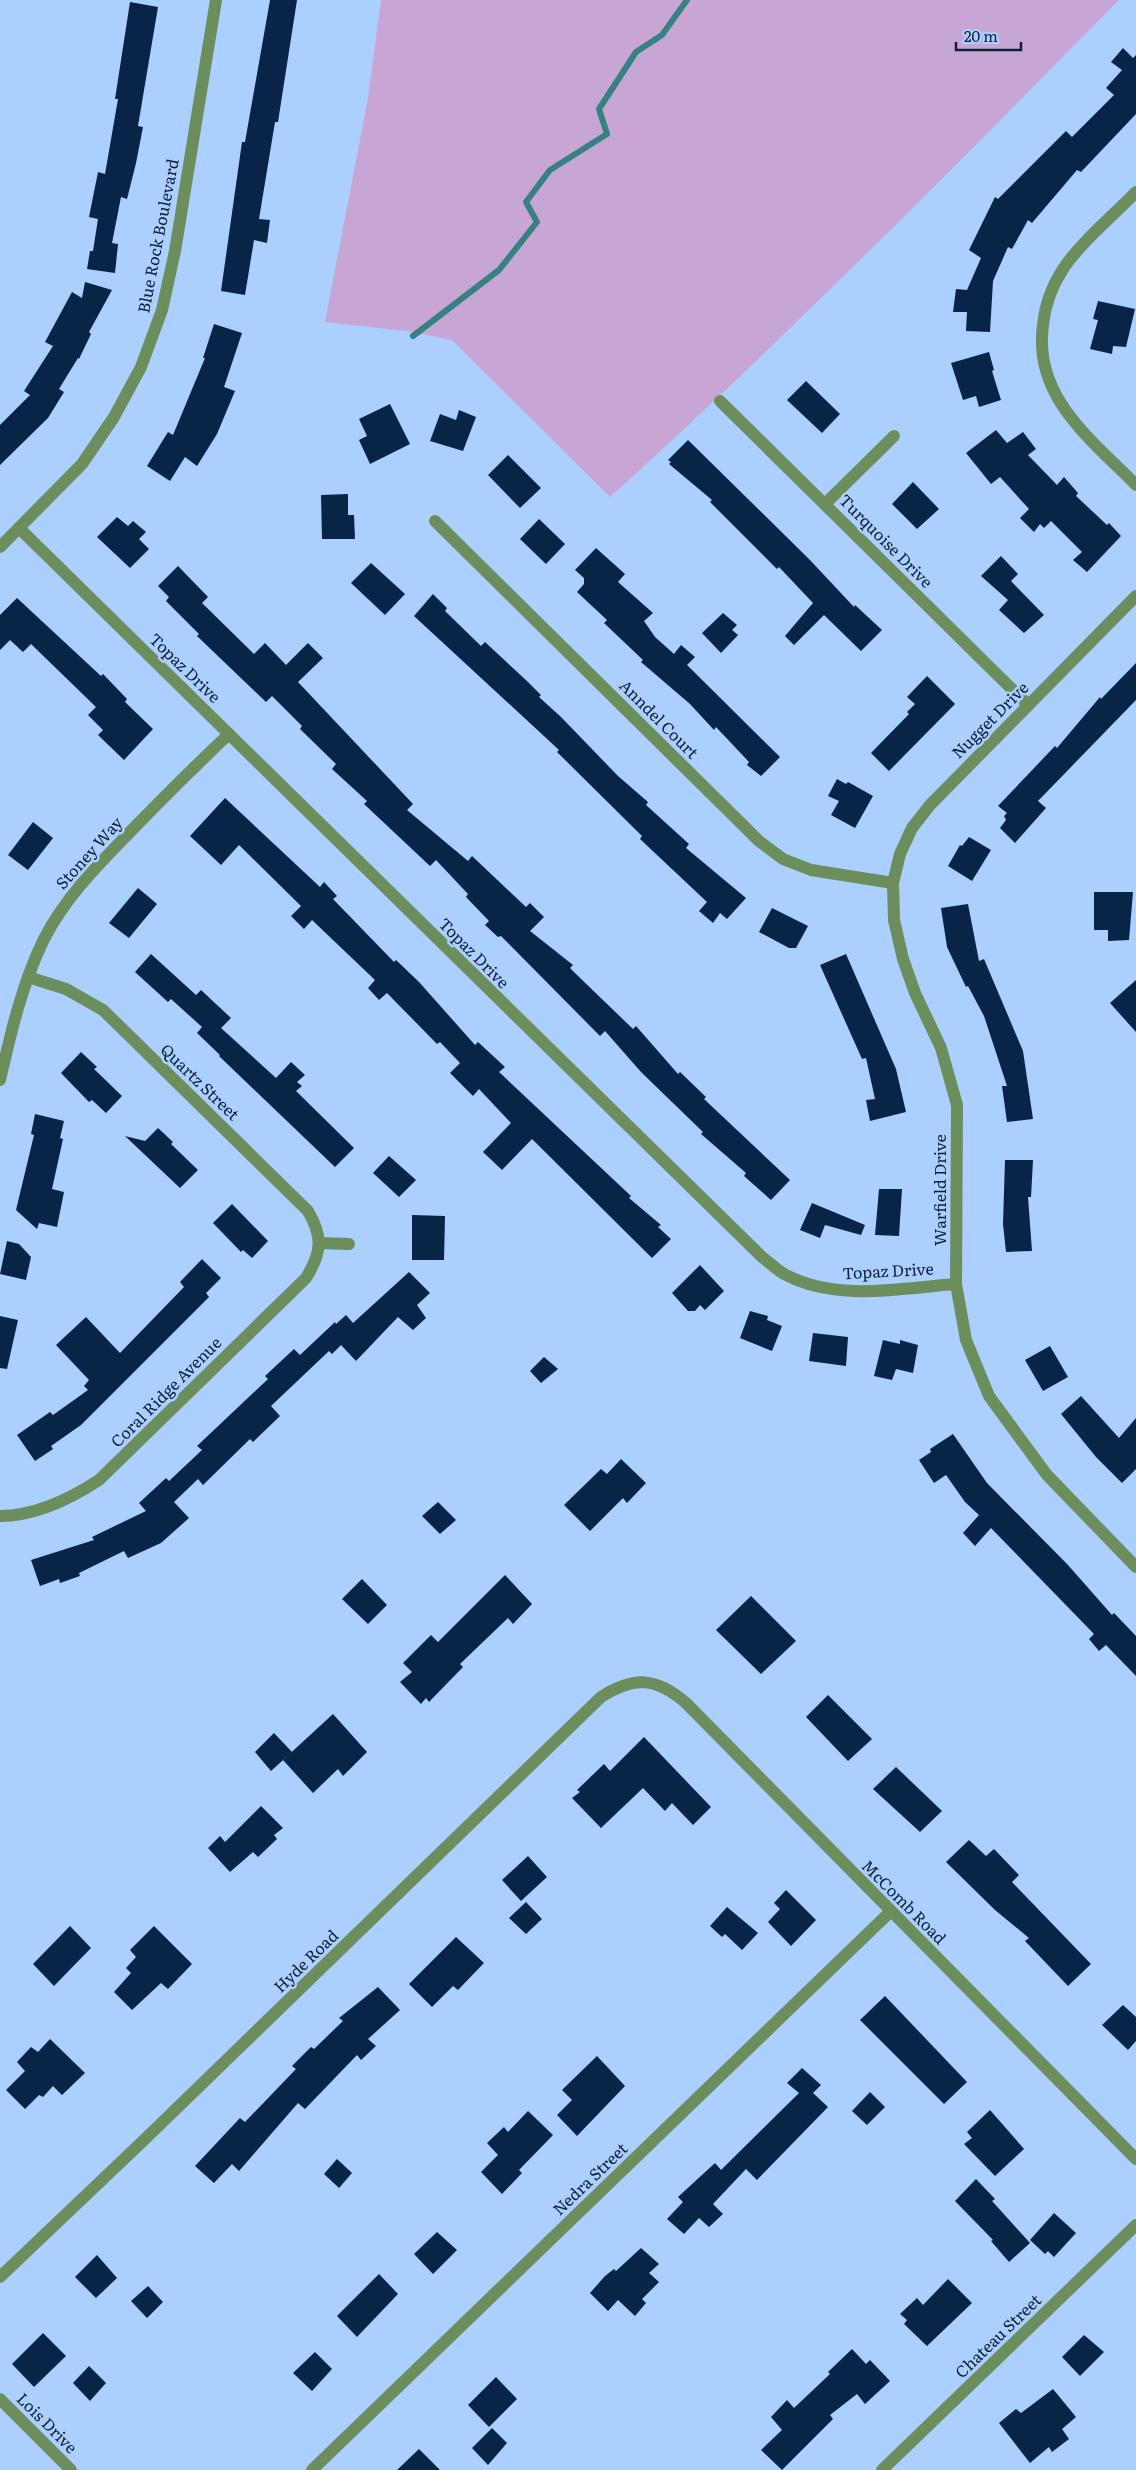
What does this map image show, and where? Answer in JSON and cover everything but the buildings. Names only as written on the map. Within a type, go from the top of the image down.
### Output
[{"type":"street","name":"Blue Rock Boulevard","points":[[0,547],[82,464],[114,417],[141,367],[162,310],[175,251],[216,0]]},
{"type":"street","points":[[1136,192],[1063,268],[1051,291],[1044,316],[1040,342],[1043,365],[1050,386],[1062,406],[1076,424],[1136,485]]},
{"type":"street","name":"Turquoise Drive","points":[[720,401],[1028,705]]},
{"type":"street","points":[[825,504],[894,436]]},
{"type":"street","name":"Anndel Court","points":[[435,522],[759,841],[783,859],[811,870],[893,883]]},
{"type":"street","name":"Topaz Drive","points":[[19,528],[536,1038],[762,1257],[786,1275],[811,1284],[842,1291],[956,1284]]},
{"type":"street","name":"Nugget Drive","points":[[893,883],[900,854],[912,828],[930,805],[1136,596]]},
{"type":"street","name":"Stoney Way","points":[[0,1080],[14,1018],[28,977],[44,939],[62,909],[82,882],[229,734]]},
{"type":"street","name":"Warfield Drive","points":[[893,883],[894,920],[903,958],[915,993],[941,1048],[956,1105],[956,1284],[966,1340],[989,1396],[1047,1475],[1136,1566]]},
{"type":"street","name":"Quartz Street","points":[[28,977],[66,989],[103,1010],[308,1211],[317,1226],[320,1244]]},
{"type":"street","points":[[320,1244],[349,1244]]},
{"type":"street","name":"Coral Ridge Avenue","points":[[0,1516],[12,1516],[44,1508],[77,1494],[99,1480],[306,1278],[316,1262],[320,1244]]},
{"type":"street","name":"McComb Road","points":[[642,1681],[665,1688],[686,1703],[890,1912],[1136,2159]]},
{"type":"street","name":"Hyde Road","points":[[0,2277],[137,2147],[601,1697],[619,1686],[642,1681]]},
{"type":"street","name":"Nedra Street","points":[[312,2470],[890,1912]]},
{"type":"street","name":"Chateau Street","points":[[882,2470],[1136,2225]]},
{"type":"street","name":"Lois Drive","points":[[0,2399],[71,2470]]},
{"type":"shaded area","points":[[381,0],[1119,0],[931,190],[740,376],[610,497],[452,340],[406,331],[325,322],[368,98]]},
{"type":"waterway","points":[[413,336],[499,270],[537,222],[526,202],[550,170],[607,134],[599,109],[636,52],[662,35],[687,0]]}]
